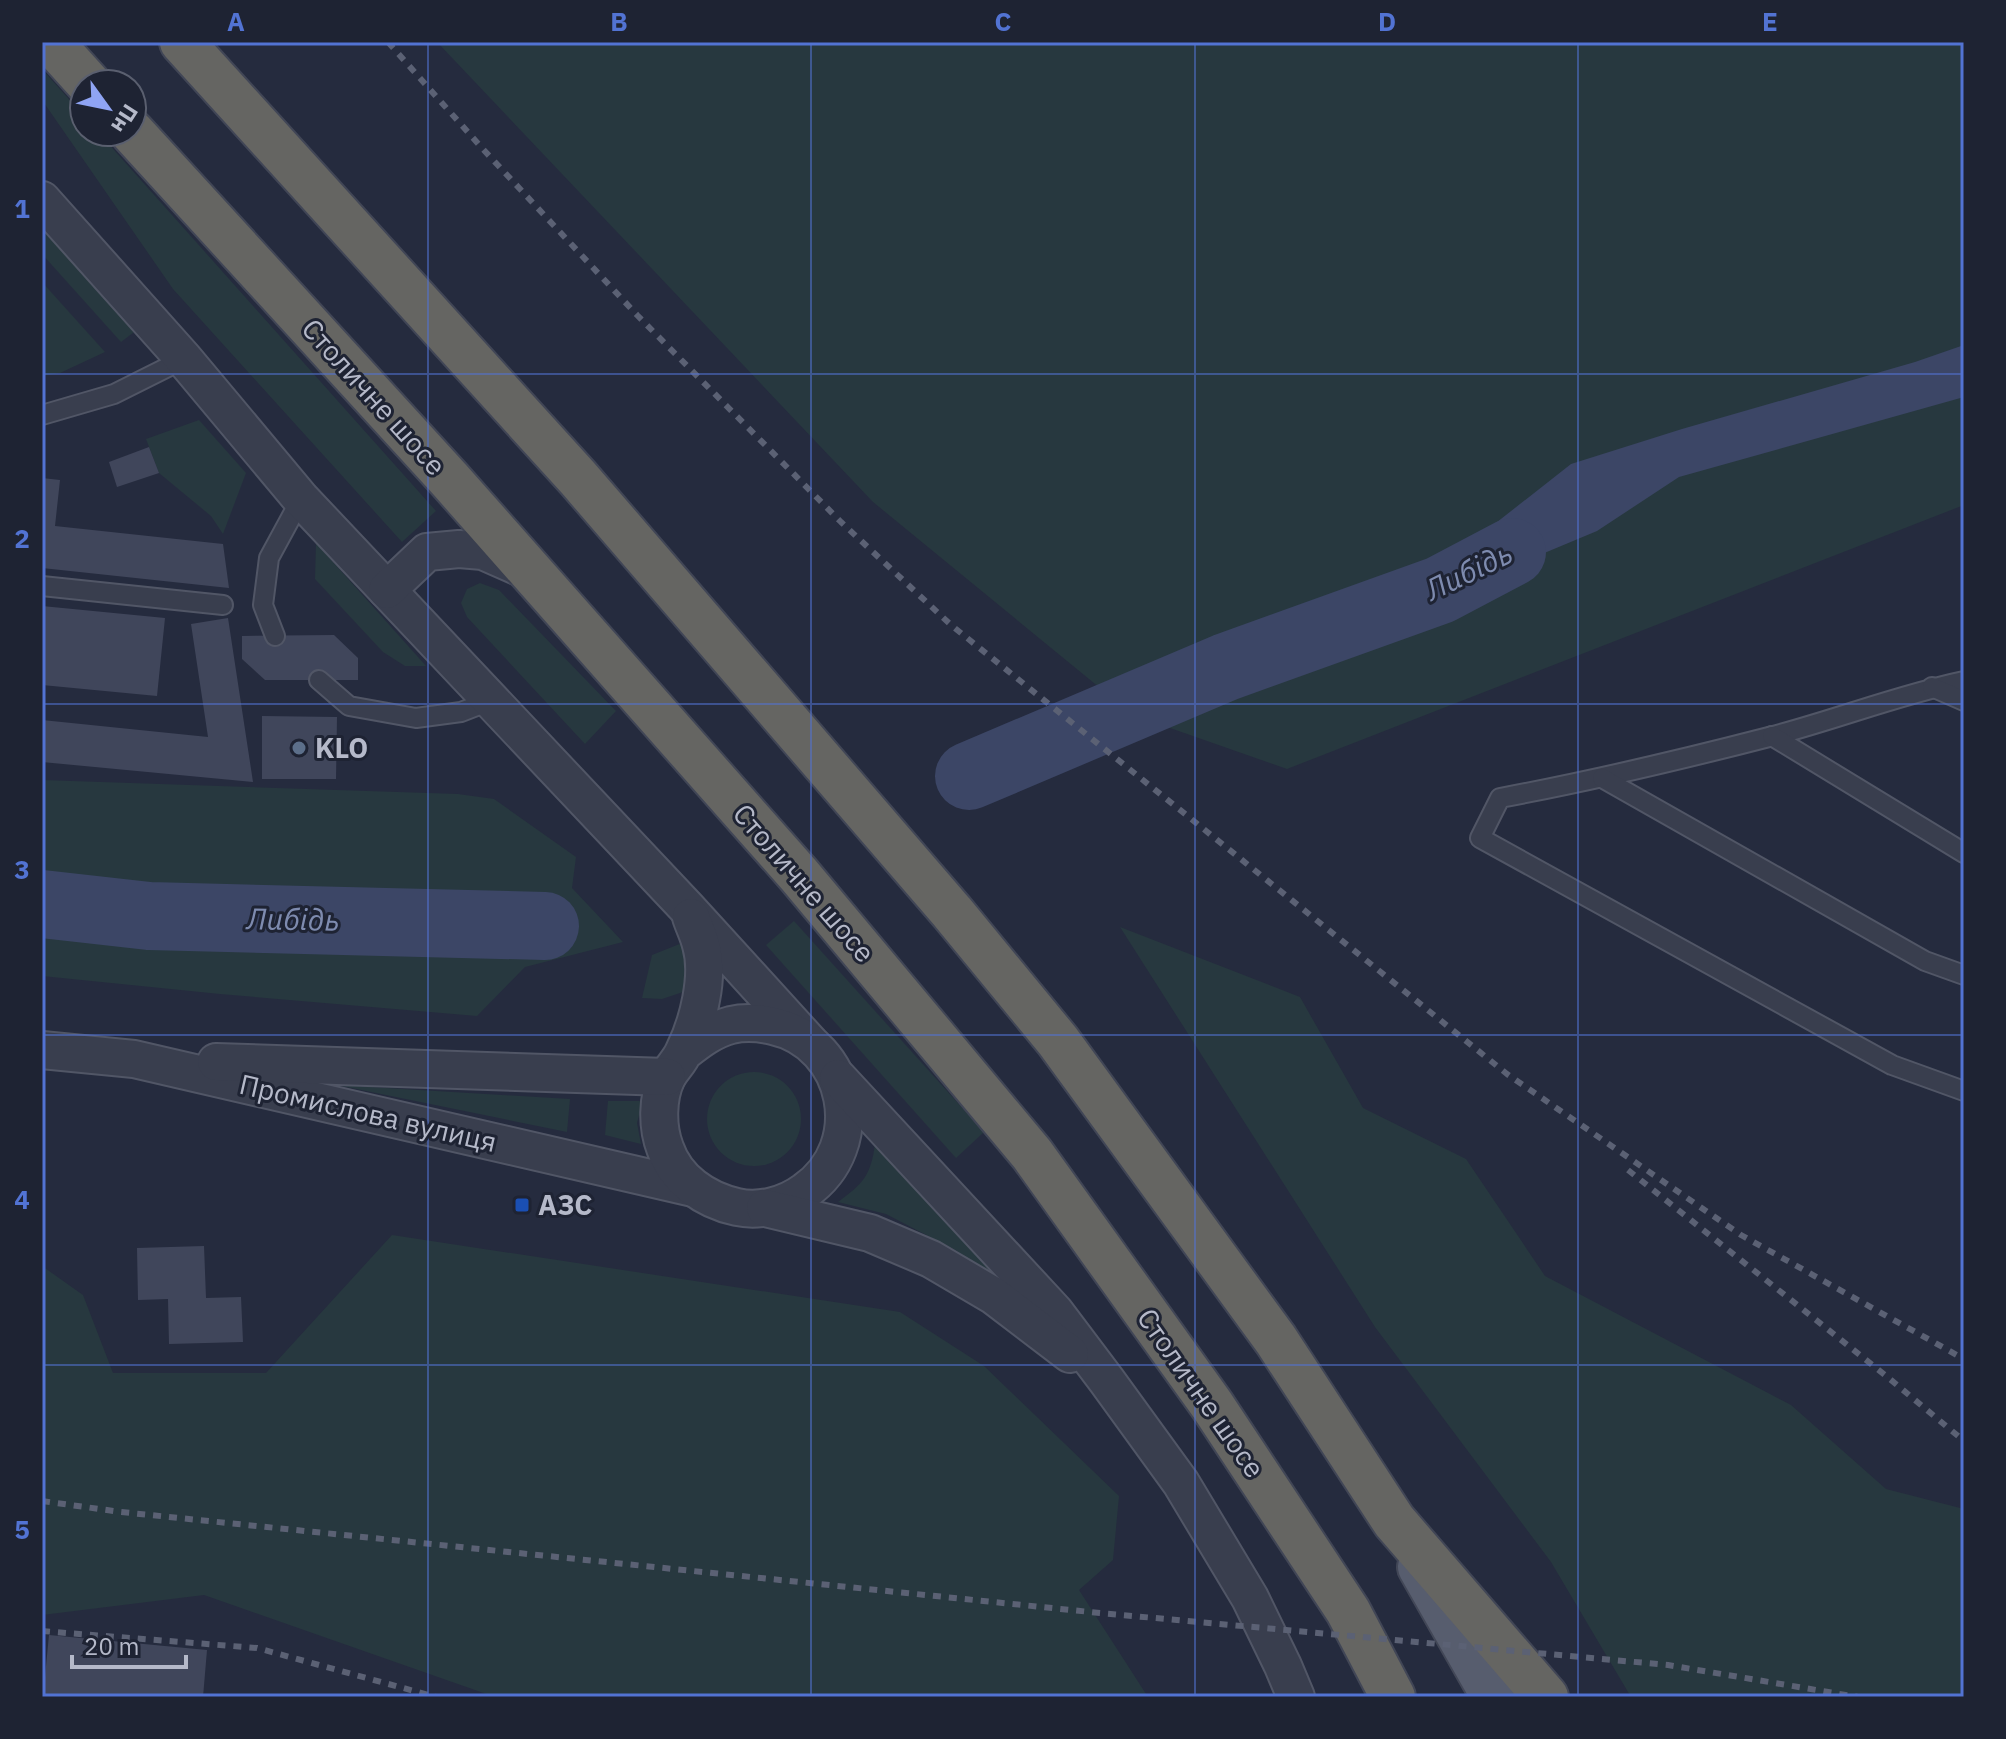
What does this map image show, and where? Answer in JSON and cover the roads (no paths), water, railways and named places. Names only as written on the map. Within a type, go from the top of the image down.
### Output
[{"type":"highway","points":[[51,42],[75,68]]},
{"type":"highway","points":[[182,42],[578,478],[952,912],[1058,1041],[1276,1340],[1394,1521],[1546,1697]]},
{"type":"highway","name":"Столичне шосе","points":[[147,148],[533,573],[799,875],[1032,1154],[1212,1405],[1348,1611],[1393,1697]]},
{"type":"main road","points":[[1394,1521],[1494,1697]]},
{"type":"street","points":[[42,176],[98,262]]},
{"type":"street","points":[[42,200],[184,359],[301,499],[687,908],[826,1059],[838,1078],[1055,1312],[1197,1508],[1250,1598],[1296,1697]]},
{"type":"street","points":[[387,590],[427,552],[459,549],[483,551],[533,573]]},
{"type":"street","points":[[687,908],[702,947],[705,984],[660,1100],[660,1125],[665,1149],[676,1170],[693,1188],[715,1202],[740,1208],[765,1208],[870,1233],[931,1259],[994,1296],[1107,1381]]},
{"type":"street","points":[[134,1059],[676,1065],[706,1035],[731,1025],[759,1023],[787,1029],[810,1043]]},
{"type":"street","name":"Промислова вулиця","points":[[42,1050],[134,1059],[693,1188]]},
{"type":"street","points":[[765,1208],[793,1200],[805,1192],[833,1161],[843,1134],[845,1106],[838,1078]]},
{"type":"lane","points":[[42,415],[114,394],[184,359]]},
{"type":"lane","points":[[275,636],[263,605],[269,558],[301,499]]},
{"type":"lane","points":[[42,586],[223,605]]},
{"type":"lane","points":[[319,680],[349,706],[416,718],[461,712],[492,700]]},
{"type":"lane","points":[[1964,681],[1932,687],[1772,736],[1602,778],[1500,798],[1480,838],[1892,1065],[1964,1091]]},
{"type":"lane","points":[[1932,687],[1964,701]]},
{"type":"lane","points":[[1772,736],[1964,853]]},
{"type":"lane","points":[[1602,778],[1925,961],[1964,975]]},
{"type":"water","points":[[1964,345],[1964,397],[1679,477],[1597,531],[1504,570],[1430,608],[1427,577],[1571,464]]},
{"type":"waterway","name":"Либідь","points":[[969,776],[1226,667],[1440,590],[1512,552]]},
{"type":"waterway","name":"Либідь","points":[[42,904],[149,916],[545,926]]},
{"type":"railway","points":[[388,42],[637,315],[841,522],[951,625],[1507,1074],[1741,1235],[1964,1359]]},
{"type":"railway","points":[[1628,1170],[1964,1441]]},
{"type":"railway","points":[[42,1501],[121,1512],[1100,1613],[1668,1665],[1858,1697]]},
{"type":"railway","points":[[42,1631],[257,1648],[436,1697]]},
{"type":"place","name":"KLO","points":[[299,748]]},
{"type":"place","name":"АЗС","points":[[522,1205]]}]
